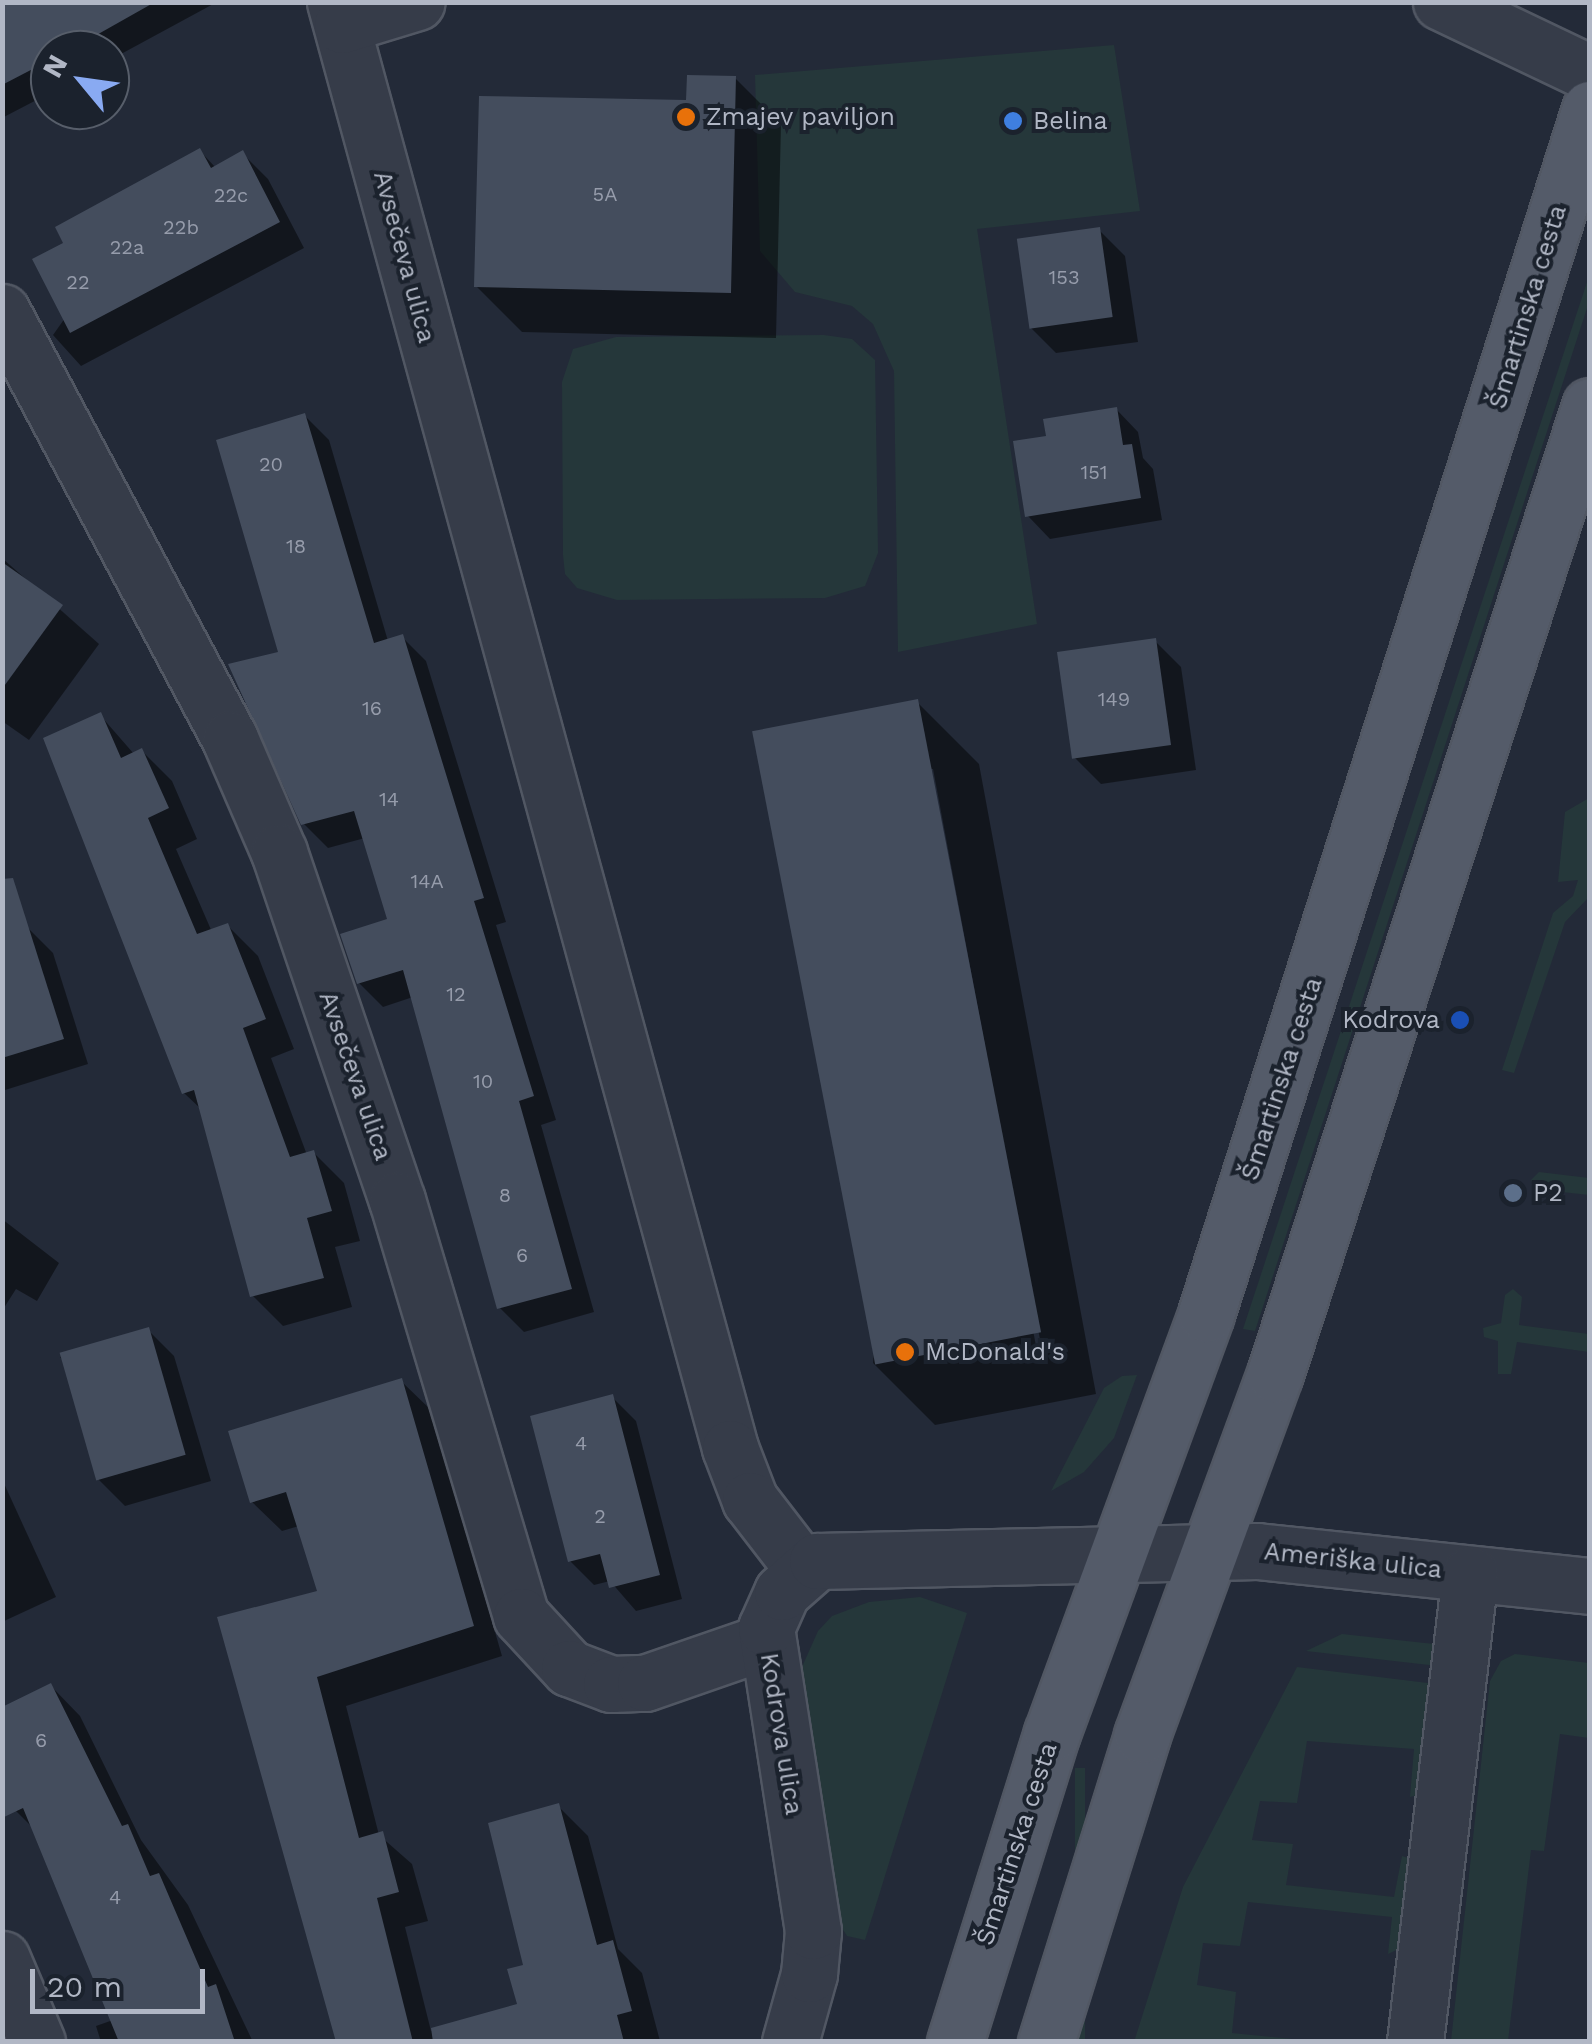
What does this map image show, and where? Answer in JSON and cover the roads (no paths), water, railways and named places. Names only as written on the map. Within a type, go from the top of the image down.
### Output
[{"type":"main road","name":"Šmartinska cesta","points":[[955,2042],[1116,1556],[1212,1295],[1590,109]]},
{"type":"main road","points":[[1046,2042],[1126,1782],[1274,1374],[1590,406]]},
{"type":"street","points":[[338,14],[417,2]]},
{"type":"street","points":[[1441,2],[1590,73]]},
{"type":"street","name":"Avsečeva ulica","points":[[338,14],[730,1448],[750,1500],[804,1570]]},
{"type":"street","name":"Avsečeva ulica","points":[[2,312],[230,739],[279,852],[397,1200],[521,1616],[569,1668],[611,1684],[644,1683],[766,1642]]},
{"type":"street","name":"Ameriška ulica","points":[[1116,1556],[1208,1551],[1360,1559],[1590,1586]]},
{"type":"street","points":[[804,1570],[830,1556],[1116,1556]]},
{"type":"street","name":"Kodrova ulica","points":[[790,2042],[809,1974],[812,1931],[766,1642],[776,1601],[804,1570]]},
{"type":"street","points":[[1415,2042],[1470,1574]]},
{"type":"street","points":[[2,1960],[37,2042]]},
{"type":"place","name":"Zmajev paviljon","points":[[686,117]]},
{"type":"place","name":"Belina","points":[[1013,121]]},
{"type":"place","name":"Kodrova","points":[[1460,1020]]},
{"type":"place","name":"P2","points":[[1513,1193]]},
{"type":"place","name":"McDonald's","points":[[905,1352]]}]
